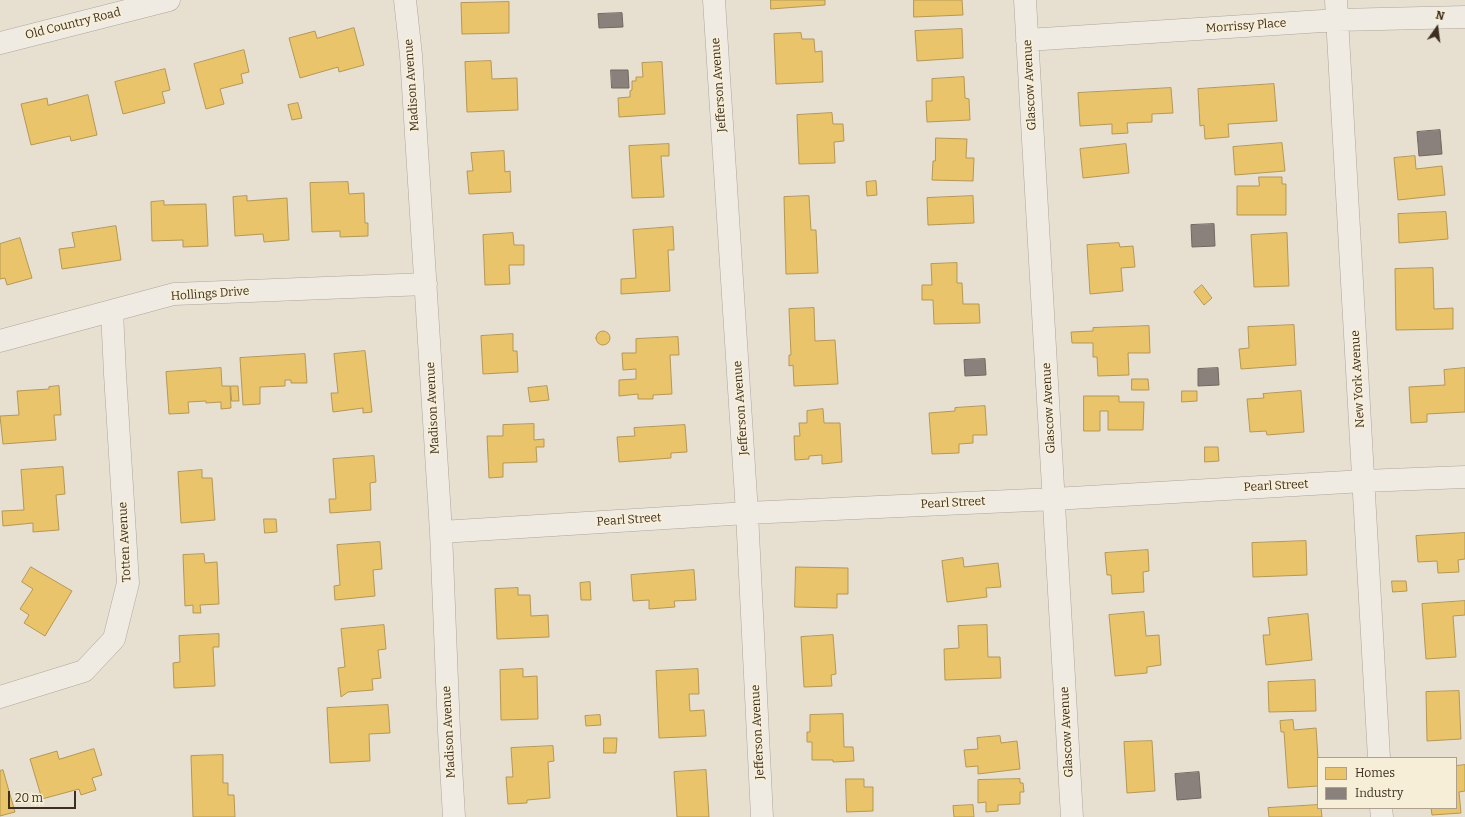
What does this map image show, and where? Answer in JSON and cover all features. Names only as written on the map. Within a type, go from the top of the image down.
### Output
[{"type":"street","name":"Madison Avenue","points":[[405,0],[412,63],[441,532],[454,817]]},
{"type":"street","name":"Jefferson Avenue","points":[[714,0],[747,513],[762,817]]},
{"type":"street","name":"Glascow Avenue","points":[[1025,0],[1072,817]]},
{"type":"street","name":"Old Country Road","points":[[0,43],[158,1]]},
{"type":"street","name":"Morrissy Place","points":[[1027,40],[1337,10],[1465,17]]},
{"type":"street","name":"New York Avenue","points":[[1337,10],[1379,757]]},
{"type":"street","name":"Hollings Drive","points":[[0,342],[174,294],[426,284]]},
{"type":"street","name":"Totten Avenue","points":[[0,697],[84,671],[114,639],[128,583],[112,311]]},
{"type":"street","name":"Pearl Street","points":[[441,532],[747,513],[1054,499],[1364,481],[1465,477]]},
{"type":"building: Homes","points":[[771,0],[825,0],[825,5],[771,9]]},
{"type":"building: Homes","points":[[914,0],[962,0],[963,15],[914,17]]},
{"type":"building: Homes","points":[[509,2],[509,33],[462,34],[461,3]]},
{"type":"building: Homes","points":[[354,28],[364,65],[339,72],[338,67],[300,78],[289,38],[315,31],[317,38]]},
{"type":"building: Homes","points":[[962,29],[963,58],[917,61],[915,31]]},
{"type":"building: Homes","points":[[801,33],[802,39],[814,39],[815,52],[822,51],[823,82],[776,84],[774,34]]},
{"type":"building: Homes","points":[[244,50],[249,72],[241,74],[243,83],[220,89],[224,104],[206,109],[194,64]]},
{"type":"building: Homes","points":[[491,61],[492,79],[517,78],[518,110],[467,112],[465,62]]},
{"type":"building: Homes","points":[[662,62],[665,114],[619,117],[618,98],[630,97],[632,81],[636,81],[636,77],[643,77],[642,63]]},
{"type":"building: Homes","points":[[165,69],[170,90],[162,92],[165,103],[123,114],[115,82]]},
{"type":"building: Homes","points":[[964,77],[965,98],[969,99],[970,120],[927,122],[926,101],[932,101],[932,79]]},
{"type":"building: Homes","points":[[1274,84],[1277,121],[1228,124],[1229,137],[1205,139],[1204,125],[1200,126],[1198,89]]},
{"type":"building: Homes","points":[[1171,88],[1173,113],[1152,114],[1152,122],[1127,123],[1128,133],[1112,134],[1112,124],[1080,126],[1078,93]]},
{"type":"building: Homes","points":[[88,95],[97,135],[71,141],[70,136],[31,145],[21,104],[47,98],[48,105]]},
{"type":"building: Homes","points":[[298,103],[302,118],[292,120],[288,105]]},
{"type":"building: Homes","points":[[832,113],[833,124],[843,124],[844,141],[834,142],[835,163],[799,164],[797,115]]},
{"type":"building: Homes","points":[[936,138],[967,139],[966,158],[974,158],[973,181],[932,180]]},
{"type":"building: Homes","points":[[1282,143],[1285,171],[1235,175],[1233,147]]},
{"type":"building: Homes","points":[[669,144],[669,156],[661,156],[664,197],[632,198],[629,146]]},
{"type":"building: Homes","points":[[1126,144],[1129,173],[1083,178],[1080,149]]},
{"type":"building: Homes","points":[[504,151],[505,172],[510,171],[511,192],[469,194],[467,171],[473,171],[471,153]]},
{"type":"building: Homes","points":[[1415,156],[1416,169],[1442,166],[1445,195],[1398,200],[1394,158]]},
{"type":"building: Homes","points":[[1259,177],[1282,177],[1282,184],[1286,184],[1286,215],[1237,215],[1237,186],[1259,186]]},
{"type":"building: Homes","points":[[876,181],[877,195],[867,196],[866,182]]},
{"type":"building: Homes","points":[[348,182],[349,194],[364,193],[365,223],[368,223],[368,236],[340,237],[340,231],[312,232],[310,183]]},
{"type":"building: Homes","points":[[247,196],[247,201],[287,198],[289,240],[264,242],[263,234],[235,236],[233,197]]},
{"type":"building: Homes","points":[[809,196],[811,230],[816,230],[818,273],[786,274],[784,197]]},
{"type":"building: Homes","points":[[973,196],[974,223],[928,225],[927,198]]},
{"type":"building: Homes","points":[[164,201],[164,205],[206,204],[208,246],[183,247],[183,240],[152,241],[151,202]]},
{"type":"building: Homes","points":[[1446,212],[1448,239],[1399,243],[1398,214]]},
{"type":"building: Homes","points":[[116,226],[121,260],[62,269],[59,249],[75,247],[72,233]]},
{"type":"building: Homes","points":[[673,227],[674,250],[668,250],[670,291],[621,294],[621,279],[636,278],[633,230]]},
{"type":"building: Homes","points":[[513,233],[514,245],[524,245],[524,265],[509,265],[510,284],[485,285],[483,235]]},
{"type":"building: Homes","points":[[1287,233],[1289,286],[1254,287],[1251,235]]},
{"type":"building: Homes","points":[[20,238],[32,278],[7,285],[5,278],[0,279],[0,244]]},
{"type":"building: Homes","points":[[1119,243],[1120,247],[1133,246],[1135,267],[1121,268],[1123,291],[1090,294],[1087,245]]},
{"type":"building: Homes","points":[[957,263],[957,283],[962,283],[963,304],[979,304],[980,323],[934,324],[933,300],[922,300],[922,285],[932,285],[931,264]]},
{"type":"building: Homes","points":[[1433,268],[1434,309],[1453,308],[1453,329],[1396,330],[1395,269]]},
{"type":"building: Homes","points":[[1202,285],[1212,298],[1204,305],[1194,292]]},
{"type":"building: Homes","points":[[814,308],[815,341],[835,340],[838,384],[794,386],[793,365],[789,366],[789,355],[791,355],[789,309]]},
{"type":"building: Homes","points":[[1294,325],[1296,365],[1241,369],[1239,349],[1249,348],[1248,327]]},
{"type":"building: Homes","points":[[1149,326],[1150,353],[1128,353],[1129,375],[1098,376],[1097,357],[1093,357],[1093,343],[1072,343],[1071,332],[1093,331],[1093,328]]},
{"type":"building: Homes","points":[[603,331],[608,333],[610,338],[608,343],[603,345],[598,343],[596,338],[598,333]]},
{"type":"building: Homes","points":[[513,334],[513,351],[517,351],[518,372],[483,374],[481,336]]},
{"type":"building: Homes","points":[[678,337],[679,355],[670,355],[672,394],[653,395],[653,399],[638,399],[638,394],[619,396],[619,380],[636,379],[636,369],[623,370],[622,353],[636,353],[636,339]]},
{"type":"building: Homes","points":[[365,351],[372,412],[363,413],[363,408],[333,412],[331,393],[338,393],[334,354]]},
{"type":"building: Homes","points":[[305,354],[307,383],[291,383],[291,380],[285,380],[285,386],[260,387],[260,404],[243,405],[240,358]]},
{"type":"building: Homes","points":[[221,368],[222,386],[230,386],[231,408],[221,409],[221,402],[188,402],[189,413],[169,414],[166,372]]},
{"type":"building: Homes","points":[[1465,368],[1465,412],[1427,414],[1427,422],[1411,423],[1409,387],[1445,385],[1444,370]]},
{"type":"building: Homes","points":[[1132,379],[1148,379],[1149,390],[1132,390]]},
{"type":"building: Homes","points":[[59,386],[61,415],[54,415],[56,440],[3,444],[0,416],[19,415],[17,391],[49,389],[49,387]]},
{"type":"building: Homes","points":[[231,386],[238,386],[239,401],[232,401]]},
{"type":"building: Homes","points":[[547,386],[549,400],[530,402],[528,388]]},
{"type":"building: Homes","points":[[1182,391],[1197,391],[1197,401],[1182,402]]},
{"type":"building: Homes","points":[[1301,391],[1304,432],[1267,435],[1266,431],[1250,432],[1247,399],[1264,398],[1263,394]]},
{"type":"building: Homes","points":[[1084,396],[1119,396],[1119,402],[1144,402],[1143,430],[1108,430],[1108,411],[1100,411],[1100,431],[1084,431]]},
{"type":"building: Homes","points":[[985,406],[987,435],[973,435],[973,443],[959,444],[959,453],[932,454],[929,413],[955,411],[955,408]]},
{"type":"building: Homes","points":[[823,409],[824,423],[840,423],[842,462],[822,464],[822,455],[809,456],[809,459],[795,460],[794,436],[800,436],[799,423],[807,423],[807,411]]},
{"type":"building: Homes","points":[[534,424],[534,440],[544,439],[544,447],[536,447],[537,462],[503,463],[503,477],[489,478],[487,436],[503,436],[503,425]]},
{"type":"building: Homes","points":[[685,425],[687,452],[671,453],[671,458],[619,462],[617,437],[635,436],[634,428]]},
{"type":"building: Homes","points":[[1205,447],[1218,447],[1219,461],[1205,462]]},
{"type":"building: Homes","points":[[374,456],[376,482],[370,483],[371,510],[330,513],[329,499],[336,499],[333,459]]},
{"type":"building: Homes","points":[[63,467],[65,494],[56,495],[59,530],[33,532],[33,523],[3,526],[2,511],[24,510],[21,470]]},
{"type":"building: Homes","points":[[202,470],[202,478],[212,478],[215,520],[181,523],[178,472]]},
{"type":"building: Homes","points":[[264,519],[276,519],[277,532],[265,533]]},
{"type":"building: Homes","points":[[1465,533],[1465,559],[1458,560],[1459,572],[1438,573],[1437,561],[1418,562],[1416,536]]},
{"type":"building: Homes","points":[[1306,541],[1307,575],[1253,577],[1252,543]]},
{"type":"building: Homes","points":[[380,542],[382,569],[373,570],[375,596],[335,600],[334,586],[340,585],[337,545]]},
{"type":"building: Homes","points":[[1148,550],[1149,571],[1143,572],[1144,592],[1112,594],[1111,575],[1107,575],[1105,553]]},
{"type":"building: Homes","points":[[204,554],[205,563],[217,562],[219,604],[200,605],[201,613],[193,613],[193,605],[185,606],[183,555]]},
{"type":"building: Homes","points":[[963,558],[964,567],[998,563],[1001,587],[986,588],[987,597],[947,602],[942,561]]},
{"type":"building: Homes","points":[[31,567],[72,591],[45,636],[24,623],[29,615],[20,609],[33,589],[22,582]]},
{"type":"building: Homes","points":[[796,567],[848,568],[848,594],[837,594],[837,608],[795,607]]},
{"type":"building: Homes","points":[[694,570],[696,600],[674,601],[675,607],[649,609],[649,600],[633,601],[631,575]]},
{"type":"building: Homes","points":[[1392,581],[1406,581],[1407,591],[1393,592]]},
{"type":"building: Homes","points":[[590,582],[591,600],[581,600],[580,583]]},
{"type":"building: Homes","points":[[518,588],[518,595],[530,595],[531,616],[548,615],[549,637],[497,639],[495,589]]},
{"type":"building: Homes","points":[[1465,601],[1465,615],[1453,616],[1456,657],[1426,659],[1422,604]]},
{"type":"building: Homes","points":[[1144,612],[1146,636],[1159,635],[1161,665],[1147,667],[1147,673],[1115,676],[1109,615]]},
{"type":"building: Homes","points":[[1308,614],[1312,660],[1266,665],[1263,635],[1270,635],[1268,618]]},
{"type":"building: Homes","points":[[384,625],[386,649],[378,650],[381,678],[372,679],[373,690],[348,692],[341,697],[338,668],[345,667],[341,629]]},
{"type":"building: Homes","points":[[987,625],[988,657],[1000,657],[1001,678],[945,680],[944,649],[959,648],[958,626]]},
{"type":"building: Homes","points":[[219,634],[219,647],[213,647],[215,686],[174,688],[173,663],[180,662],[179,636]]},
{"type":"building: Homes","points":[[833,635],[836,674],[831,675],[832,686],[804,687],[801,637]]},
{"type":"building: Homes","points":[[523,669],[523,677],[537,676],[538,719],[501,720],[500,670]]},
{"type":"building: Homes","points":[[698,669],[699,694],[689,694],[690,711],[704,710],[706,736],[659,738],[656,671]]},
{"type":"building: Homes","points":[[1315,680],[1316,711],[1269,712],[1268,682]]},
{"type":"building: Homes","points":[[1459,691],[1461,739],[1427,741],[1426,692]]},
{"type":"building: Homes","points":[[388,705],[390,733],[369,734],[370,761],[330,763],[327,708]]},
{"type":"building: Homes","points":[[843,714],[844,747],[853,747],[854,761],[833,762],[833,760],[812,760],[812,742],[807,742],[807,732],[810,732],[810,715]]},
{"type":"building: Homes","points":[[600,715],[601,725],[586,726],[585,716]]},
{"type":"building: Homes","points":[[1293,720],[1294,730],[1316,728],[1318,757],[1317,786],[1288,788],[1284,732],[1281,732],[1280,721]]},
{"type":"building: Homes","points":[[1000,736],[1001,743],[1017,741],[1020,769],[978,774],[978,766],[966,767],[964,750],[978,749],[977,738]]},
{"type":"building: Homes","points":[[604,738],[617,738],[616,753],[604,753]]},
{"type":"building: Homes","points":[[1152,741],[1155,791],[1127,793],[1124,742]]},
{"type":"building: Homes","points":[[553,746],[554,761],[548,762],[550,798],[527,800],[527,803],[508,804],[506,777],[513,777],[511,748]]},
{"type":"building: Homes","points":[[94,749],[102,775],[92,778],[96,790],[81,795],[79,789],[42,799],[30,759],[57,751],[59,759]]},
{"type":"building: Homes","points":[[223,755],[223,783],[228,783],[228,795],[234,795],[235,817],[193,817],[191,756]]},
{"type":"building: Homes","points":[[1465,765],[1465,791],[1459,792],[1461,813],[1432,815],[1431,809],[1457,809],[1457,766]]},
{"type":"building: Homes","points":[[3,770],[15,812],[0,816],[0,771]]},
{"type":"building: Homes","points":[[706,770],[709,817],[677,817],[674,772]]},
{"type":"building: Homes","points":[[846,779],[864,779],[864,787],[873,787],[873,811],[847,812]]},
{"type":"building: Homes","points":[[1020,779],[1020,783],[1023,783],[1024,792],[1020,792],[1020,804],[998,805],[998,811],[986,812],[986,802],[978,803],[978,780]]},
{"type":"building: Homes","points":[[973,805],[974,817],[954,817],[953,806]]},
{"type":"building: Homes","points":[[1317,805],[1317,809],[1321,809],[1322,817],[1269,817],[1268,808]]},
{"type":"building: Industry","points":[[622,13],[623,27],[599,28],[598,14]]},
{"type":"building: Industry","points":[[611,70],[628,70],[629,88],[612,88]]},
{"type":"building: Industry","points":[[1440,130],[1442,154],[1419,156],[1417,132]]},
{"type":"building: Industry","points":[[1214,224],[1215,246],[1192,247],[1191,225]]},
{"type":"building: Industry","points":[[985,359],[986,375],[965,376],[964,360]]},
{"type":"building: Industry","points":[[1218,368],[1219,385],[1198,386],[1198,369]]},
{"type":"building: Industry","points":[[1199,772],[1201,798],[1177,800],[1175,774]]}]
